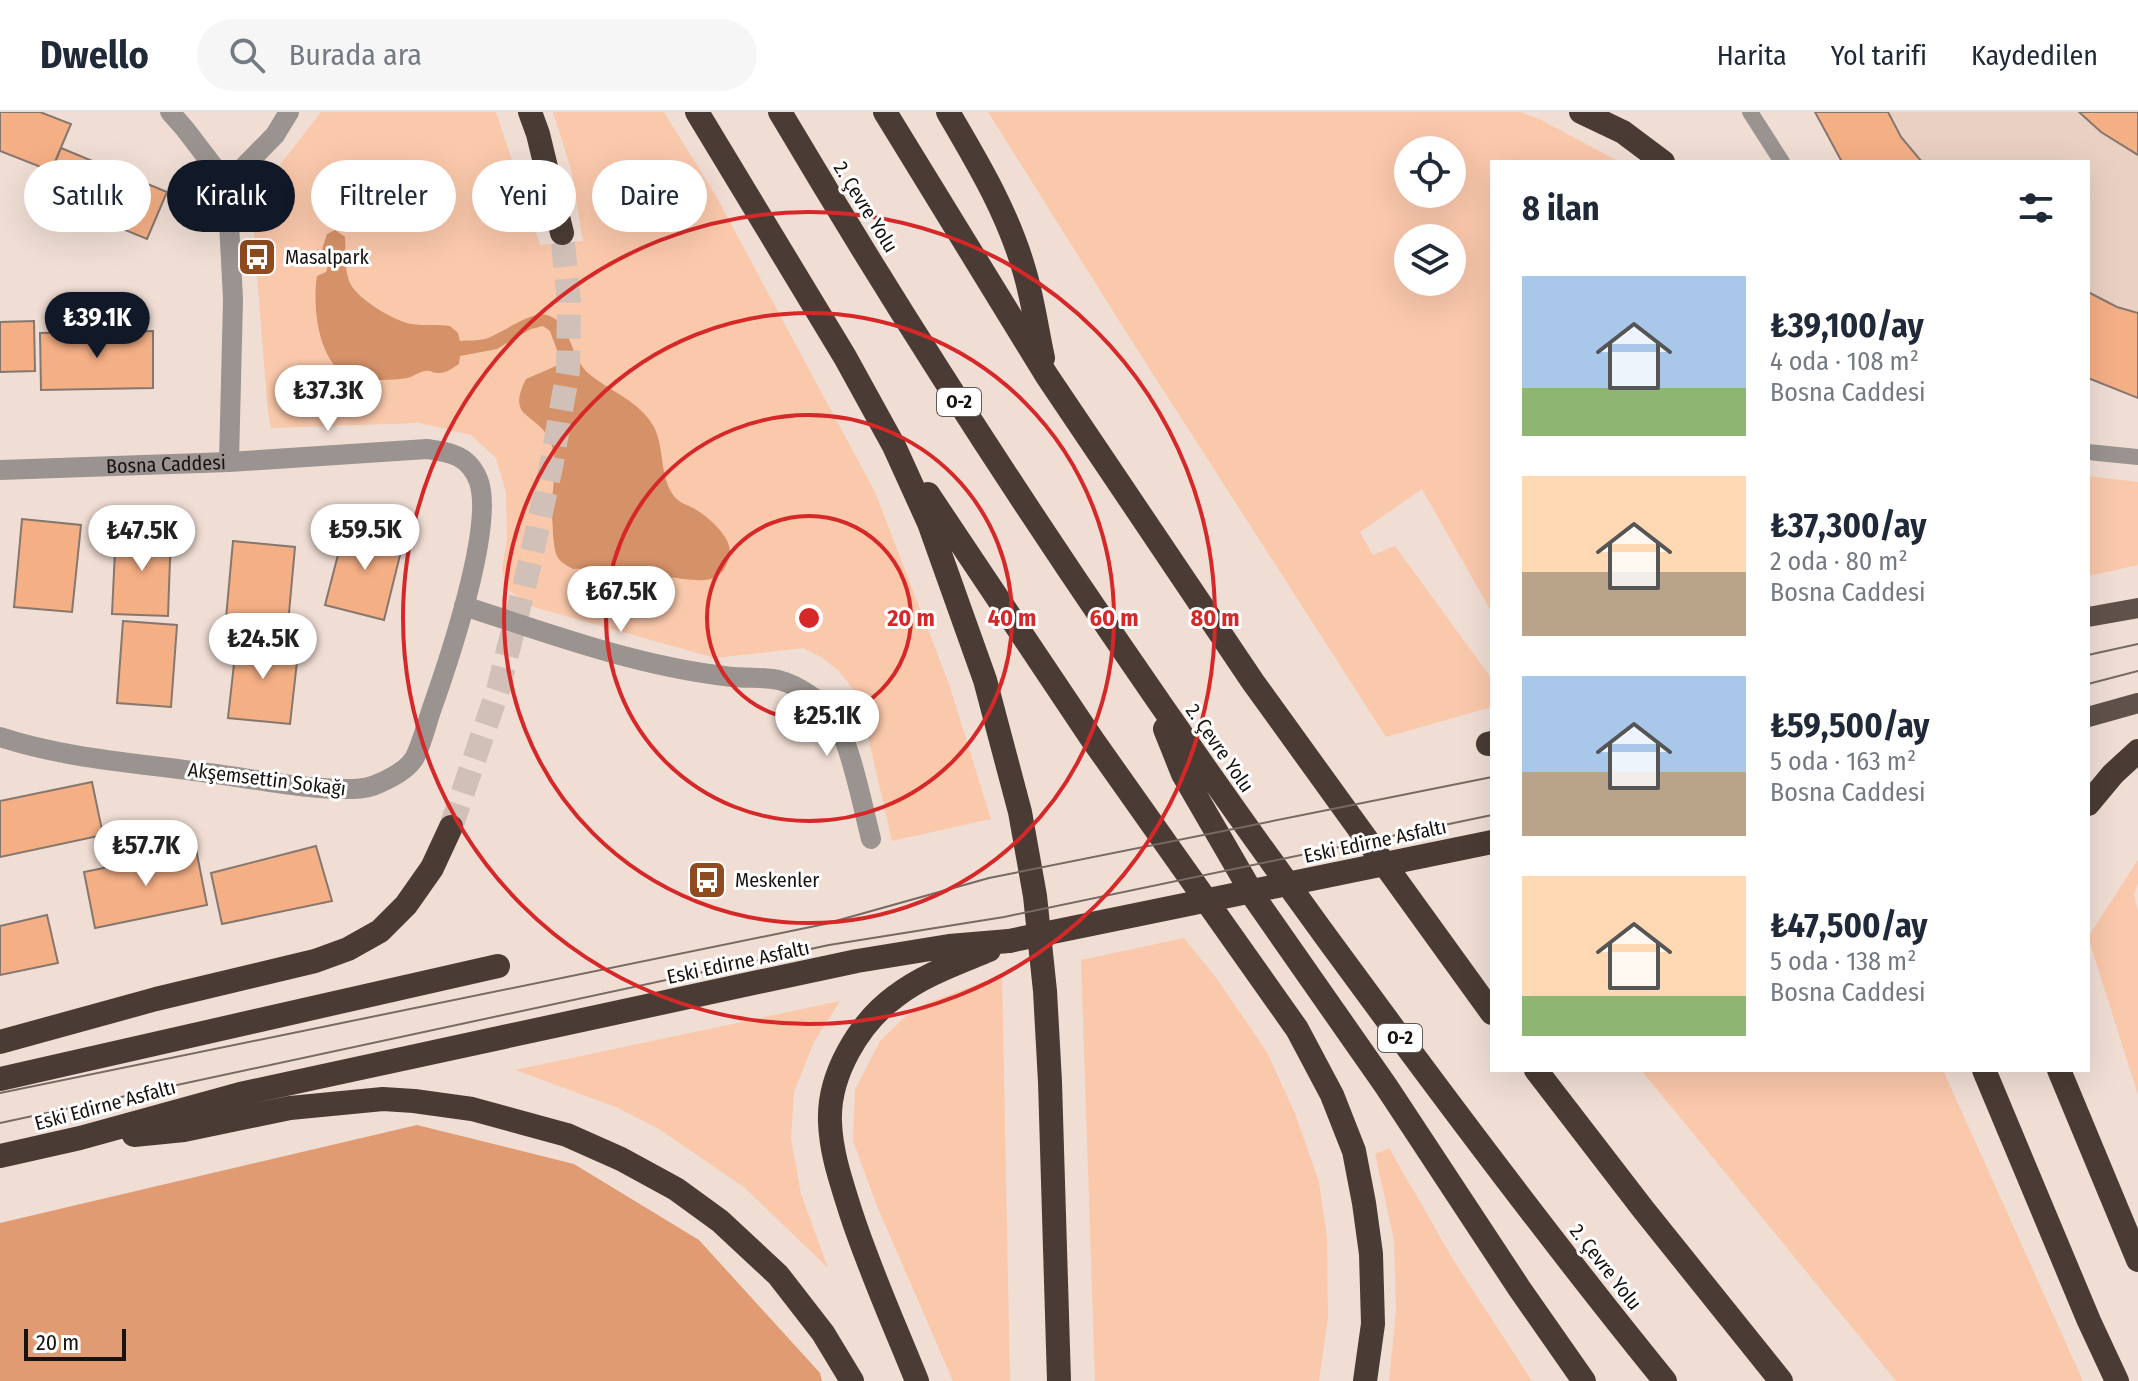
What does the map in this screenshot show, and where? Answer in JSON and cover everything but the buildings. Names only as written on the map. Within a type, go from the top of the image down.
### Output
[{"type":"highway","points":[[530,112],[562,233]]},
{"type":"highway","points":[[697,112],[845,357],[894,446],[954,587],[985,680],[1020,812],[1035,896],[1050,1082],[1059,1381]]},
{"type":"highway","name":"2. Çevre Yolu","points":[[780,112],[974,425],[1147,686],[1282,879],[1413,1056],[1665,1381]]},
{"type":"highway","points":[[885,112],[1047,376],[1253,682],[1490,1010]]},
{"type":"highway","points":[[948,112],[1006,220],[1025,272],[1047,376]]},
{"type":"highway","points":[[1581,112],[1623,132],[1660,160]]},
{"type":"highway","points":[[894,446],[1092,739],[1297,1029],[1322,1074],[1354,1151],[1370,1241],[1373,1324],[1365,1381]]},
{"type":"highway","points":[[1147,686],[1183,774],[1256,900],[1386,1086],[1584,1381]]},
{"type":"highway","points":[[2090,802],[2138,751]]},
{"type":"highway","points":[[0,1042],[156,999],[315,961],[348,949],[380,931],[406,905],[432,868],[451,827]]},
{"type":"highway","name":"Eski Edirne Asfaltı","points":[[0,1156],[80,1138],[240,1094],[857,961],[949,946],[1009,941],[1490,842]]},
{"type":"highway","points":[[917,1381],[864,1252],[834,1162],[830,1119],[837,1075],[853,1043],[895,996],[918,982],[1009,941]]},
{"type":"highway","points":[[0,1079],[498,966]]},
{"type":"highway","points":[[1538,1072],[1781,1381]]},
{"type":"highway","points":[[1985,1072],[2117,1381]]},
{"type":"highway","points":[[2060,1072],[2138,1260]]},
{"type":"highway","points":[[80,1138],[184,1130],[290,1108],[383,1099],[472,1109],[567,1135],[621,1159],[676,1189],[720,1221],[778,1275],[823,1333],[852,1381]]},
{"type":"main road","points":[[2090,617],[2138,608]]},
{"type":"main road","points":[[2090,716],[2138,703]]},
{"type":"street","points":[[170,112],[209,160]]},
{"type":"street","points":[[251,160],[275,135],[289,112]]},
{"type":"street","points":[[229,462],[233,299],[230,232]]},
{"type":"street","name":"Bosna Caddesi","points":[[0,470],[229,462],[427,449],[450,452],[469,463],[479,482],[482,507],[464,606]]},
{"type":"street","points":[[464,606],[597,650],[661,667],[727,677],[777,678],[799,688],[829,709],[846,744],[871,839]]},
{"type":"street","name":"Akşemsettin Sokağı","points":[[0,737],[69,754],[312,787],[355,789],[379,784],[399,773],[414,759],[464,606]]},
{"type":"lane","points":[[1750,112],[1781,160]]},
{"type":"lane","points":[[2090,452],[2138,457]]},
{"type":"shaded area","points":[[321,112],[496,112],[512,160],[472,160],[472,232],[536,232],[540,245],[583,241],[576,199],[576,160],[568,160],[553,112],[664,112],[694,160],[592,160],[592,232],[707,232],[707,181],[875,492],[949,684],[991,819],[892,841],[859,697],[839,671],[803,648],[715,658],[530,606],[507,589],[502,570],[507,539],[506,492],[496,458],[471,435],[420,423],[271,428],[253,232],[295,232],[295,160],[284,160]]},
{"type":"shaded area","points":[[988,112],[1520,112],[1616,160],[1490,160],[1490,609],[1422,489],[1360,532],[1373,555],[1395,546],[1490,676],[1490,708],[1386,737]]},
{"type":"shaded area","points":[[1815,112],[2138,112],[2138,398],[2090,379],[2090,160],[1841,160]]},
{"type":"shaded area","points":[[338,232],[345,237],[346,270],[353,288],[385,314],[404,322],[450,326],[458,333],[460,341],[485,339],[532,316],[547,315],[555,319],[566,332],[577,358],[588,373],[633,403],[648,418],[657,435],[666,480],[674,496],[707,518],[726,539],[729,556],[723,570],[709,579],[664,577],[622,585],[599,573],[573,569],[565,564],[558,558],[554,546],[552,502],[555,468],[551,443],[541,428],[524,413],[519,401],[526,379],[556,366],[560,358],[550,331],[543,326],[531,329],[497,349],[460,356],[459,364],[443,373],[427,371],[407,378],[382,380],[357,379],[344,374],[326,351],[317,320],[317,276],[326,272],[328,265],[322,249],[327,234]]},
{"type":"shaded area","points":[[2090,476],[2138,482],[2138,565],[2090,576]]},
{"type":"shaded area","points":[[2138,860],[2138,883],[2134,895],[2138,911],[2138,1095],[2090,943],[2090,934]]},
{"type":"shaded area","points":[[1184,938],[1217,979],[1267,1052],[1296,1116],[1319,1182],[1327,1238],[1328,1317],[1319,1381],[1095,1381],[1081,960]]},
{"type":"shaded area","points":[[1002,975],[1010,1381],[953,1381],[877,1206],[853,1141],[855,1090],[880,1041],[906,1016],[928,1003]]},
{"type":"shaded area","points":[[840,1001],[814,1042],[794,1092],[791,1138],[801,1194],[828,1268],[745,1188],[659,1129],[616,1107],[515,1070]]},
{"type":"shaded area","points":[[1643,1072],[1944,1072],[2083,1381],[1896,1381]]},
{"type":"shaded area","points":[[417,1125],[574,1164],[699,1240],[820,1373],[822,1381],[0,1381],[0,1223]]},
{"type":"shaded area","points":[[1389,1148],[1454,1261],[1532,1381],[1389,1381],[1396,1311],[1394,1240],[1375,1154]]},
{"type":"tunnel","points":[[451,827],[498,690],[551,467],[568,371],[569,302],[562,233]]},
{"type":"tram line","points":[[2090,655],[2138,644]]},
{"type":"tram line","points":[[2090,683],[2138,671]]},
{"type":"tram line","points":[[0,1093],[825,924],[989,878],[1490,777]]},
{"type":"tram line","points":[[0,1123],[829,945],[1004,917],[1490,815]]},
{"type":"place","name":"Masalpark","points":[[257,257]]},
{"type":"place","name":"Meskenler","points":[[707,880]]}]
